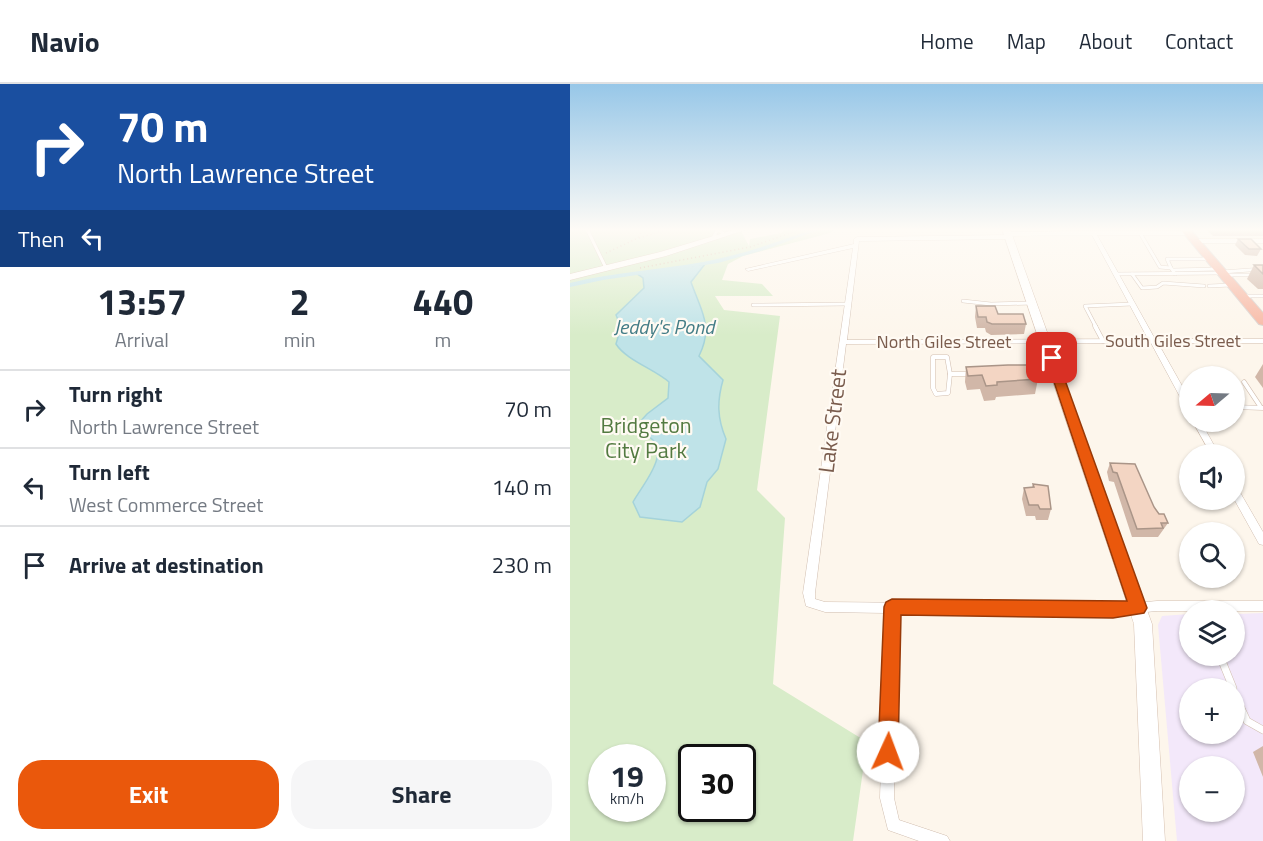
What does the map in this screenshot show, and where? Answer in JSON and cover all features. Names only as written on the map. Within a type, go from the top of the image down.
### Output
[{"type":"highway","points":[[1215,264],[1242,296],[1257,307],[1263,321]]},
{"type":"street","points":[[570,277],[619,264]]},
{"type":"street","points":[[748,269],[770,264]]},
{"type":"street","name":"Lake Street","points":[[852,264],[809,595],[810,602],[818,606],[892,607]]},
{"type":"street","points":[[1019,264],[1143,624],[1154,841]]},
{"type":"street","points":[[1111,264],[1179,390]]},
{"type":"street","name":"South Giles Street","points":[[1046,342],[1263,340]]},
{"type":"street","name":"North Giles Street","points":[[842,342],[1046,342]]},
{"type":"street","points":[[1245,509],[1263,541]]},
{"type":"street","points":[[1245,607],[1263,606]]},
{"type":"street","points":[[942,841],[893,825],[889,819],[887,798],[892,607],[1113,610],[1179,608]]},
{"type":"lane","points":[[604,264],[606,268]]},
{"type":"lane","points":[[1158,264],[1181,274],[1263,269]]},
{"type":"lane","points":[[1170,264],[1173,271]]},
{"type":"lane","points":[[1116,274],[1173,271],[1263,275]]},
{"type":"lane","points":[[1132,274],[1142,288],[1157,287],[1163,283],[1204,286]]},
{"type":"lane","points":[[1181,274],[1186,283]]},
{"type":"lane","points":[[1209,286],[1232,285]]},
{"type":"lane","points":[[1242,296],[1263,296]]},
{"type":"lane","points":[[963,301],[991,304],[1033,303]]},
{"type":"lane","points":[[753,305],[847,304]]},
{"type":"lane","points":[[1103,341],[1085,306],[1132,304]]},
{"type":"lane","points":[[933,357],[947,357],[950,374],[948,393],[936,394],[933,388],[933,357]]},
{"type":"lane","points":[[950,374],[980,374]]},
{"type":"lane","points":[[1025,374],[1057,374]]},
{"type":"lane","points":[[1245,383],[1262,407]]},
{"type":"lane","points":[[1245,407],[1262,407]]},
{"type":"lane","points":[[1245,718],[1252,726],[1263,730]]},
{"type":"path","points":[[634,268],[657,264]]},
{"type":"shaded area","points":[[1263,613],[1263,841],[1177,841],[1158,625],[1162,616],[1179,615],[1179,666],[1245,666],[1245,614]]},
{"type":"green space","name":"Bridgeton City Park","points":[[570,264],[728,264],[722,280],[762,284],[773,296],[715,296],[724,310],[780,316],[757,490],[785,518],[773,684],[867,742],[853,841],[570,841]]},
{"type":"water","name":"Jeddy's Pond","points":[[705,264],[691,282],[706,327],[699,356],[723,380],[719,410],[726,439],[718,469],[707,482],[700,507],[682,522],[640,517],[633,502],[650,476],[657,457],[657,448],[652,440],[643,433],[639,423],[668,398],[669,382],[626,355],[616,344],[621,327],[616,315],[644,288],[643,278],[636,273]]},
{"type":"building","points":[[1254,265],[1263,265],[1263,274]]},
{"type":"building","points":[[976,306],[995,306],[998,314],[1023,314],[1026,324],[992,324],[987,322],[986,317],[978,317]]},
{"type":"building","points":[[1030,365],[1038,379],[997,382],[997,385],[986,386],[982,375],[968,376],[966,367]]},
{"type":"building","points":[[1110,463],[1135,464],[1154,507],[1159,514],[1164,514],[1168,523],[1161,523],[1163,528],[1137,529],[1117,473],[1113,472]]},
{"type":"building","points":[[1033,484],[1048,486],[1051,509],[1040,509],[1038,505],[1029,505],[1024,488],[1034,487]]},
{"type":"waterway","points":[[570,285],[700,264]]},
{"type":"route","points":[[888,752],[893,637],[892,607],[1113,610],[1138,608],[1052,358]]}]
